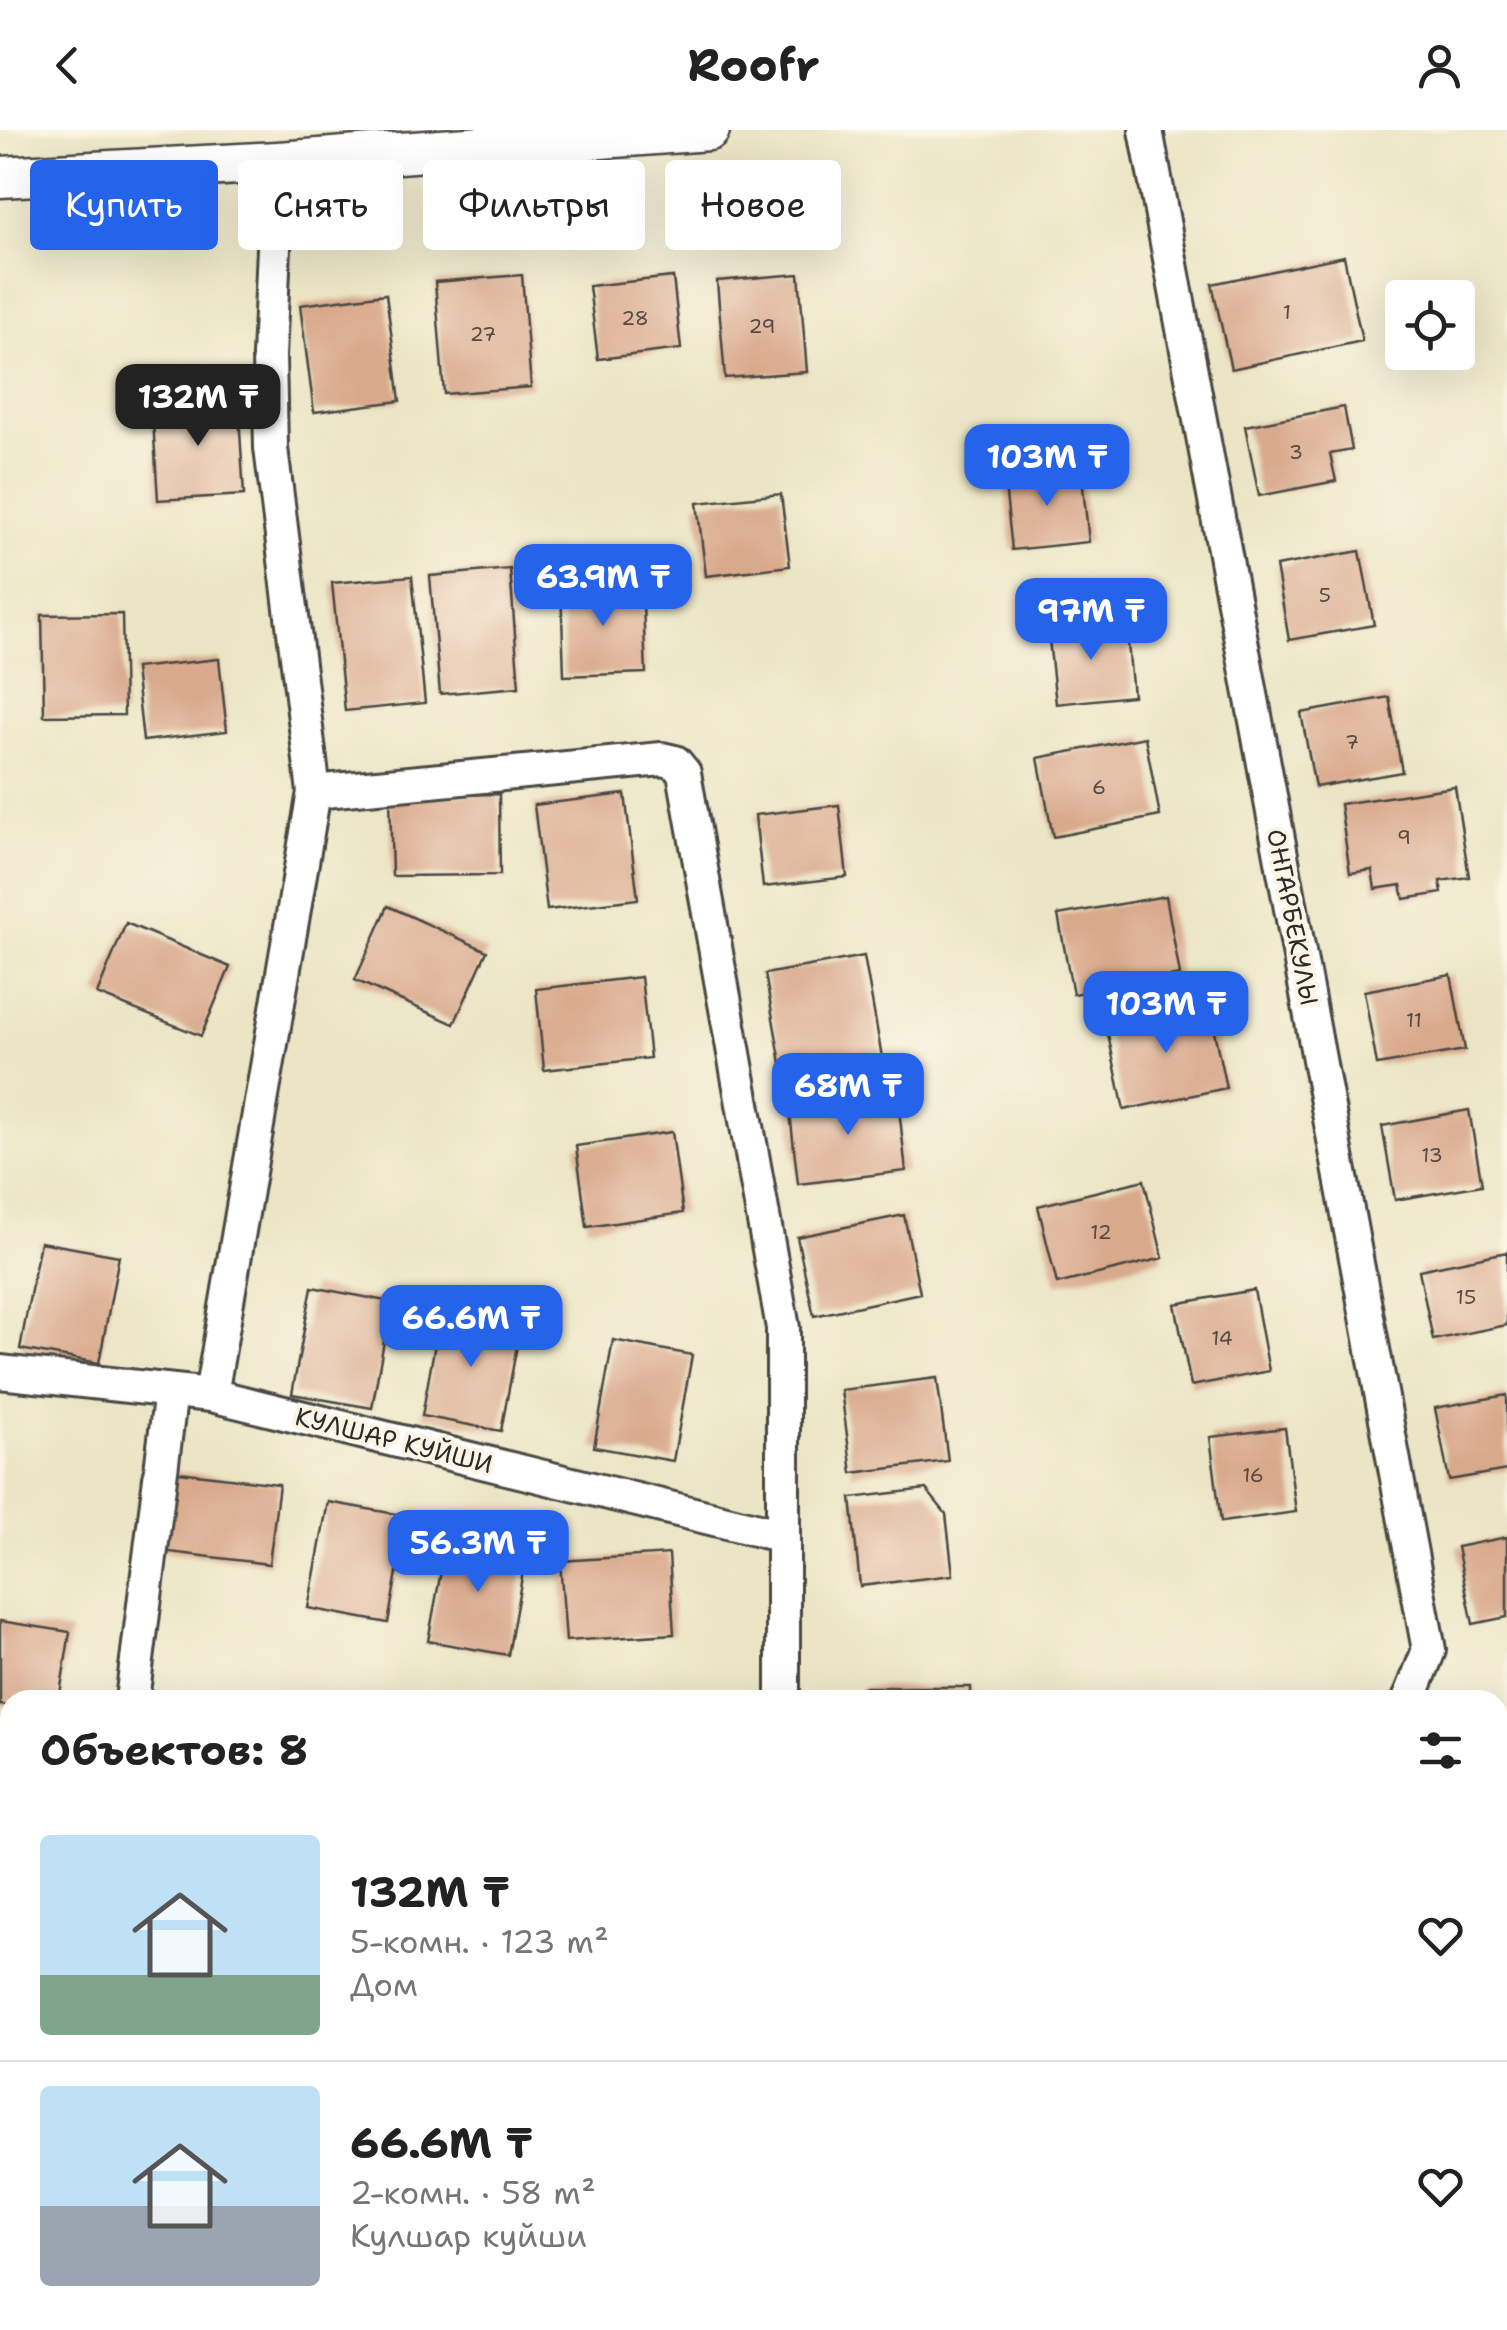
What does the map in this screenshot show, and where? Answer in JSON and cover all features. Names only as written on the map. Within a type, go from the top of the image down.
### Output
[{"type":"street","points":[[305,160],[709,130]]},
{"type":"street","name":"ОНГАРБЕКУЛЫ","points":[[1146,130],[1429,1650],[1413,1690]]},
{"type":"street","points":[[0,177],[238,164]]},
{"type":"street","points":[[211,1396],[314,792],[271,448],[269,356],[274,250]]},
{"type":"street","points":[[314,792],[662,759],[675,762],[684,773],[783,1328],[783,1690]]},
{"type":"street","name":"КУЛШАР КУЙШИ","points":[[0,1372],[211,1396],[783,1536]]},
{"type":"street","points":[[133,1690],[171,1391]]},
{"type":"building","points":[[1344,256],[1362,341],[1231,369],[1212,284]]},
{"type":"building","points":[[799,274],[807,372],[725,378],[717,281]]},
{"type":"building","points":[[522,275],[531,387],[444,394],[435,282]]},
{"type":"building","points":[[673,277],[681,349],[598,359],[589,286]]},
{"type":"building","points":[[386,294],[400,401],[314,412],[300,305]]},
{"type":"building","points":[[238,399],[244,495],[158,500],[152,404]]},
{"type":"building","points":[[1344,407],[1352,450],[1330,454],[1336,481],[1259,496],[1245,426]]},
{"type":"building","points":[[1081,468],[1089,542],[1012,550],[1004,476]]},
{"type":"building","points":[[781,494],[790,566],[706,576],[697,503]]},
{"type":"building","points":[[1360,551],[1374,625],[1289,640],[1276,566]]},
{"type":"building","points":[[510,569],[519,687],[440,694],[430,576]]},
{"type":"building","points":[[412,576],[425,703],[345,711],[332,583]]},
{"type":"building","points":[[642,582],[646,673],[564,676],[561,585]]},
{"type":"building","points":[[122,614],[124,715],[44,716],[42,615]]},
{"type":"building","points":[[1126,622],[1133,696],[1056,704],[1048,630]]},
{"type":"building","points":[[219,659],[227,731],[143,741],[135,668]]},
{"type":"building","points":[[1389,697],[1402,772],[1315,787],[1301,713]]},
{"type":"building","points":[[1145,737],[1160,816],[1053,837],[1038,758]]},
{"type":"building","points":[[1455,787],[1469,877],[1440,881],[1442,893],[1404,899],[1401,885],[1375,889],[1372,870],[1350,873],[1340,804]]},
{"type":"building","points":[[499,794],[500,875],[392,876],[390,796]]},
{"type":"building","points":[[625,794],[638,899],[547,910],[534,805]]},
{"type":"building","points":[[839,805],[847,877],[763,887],[755,815]]},
{"type":"building","points":[[1166,896],[1180,975],[1073,994],[1058,915]]},
{"type":"building","points":[[388,906],[487,951],[454,1024],[355,980]]},
{"type":"building","points":[[126,923],[230,967],[201,1036],[97,994]]},
{"type":"building","points":[[864,956],[882,1057],[783,1074],[765,974]]},
{"type":"building","points":[[1451,975],[1465,1050],[1377,1065],[1364,991]]},
{"type":"building","points":[[641,977],[650,1058],[544,1070],[536,989]]},
{"type":"building","points":[[1208,1003],[1226,1088],[1124,1110],[1106,1025]]},
{"type":"building","points":[[897,1091],[906,1171],[798,1184],[789,1104]]},
{"type":"building","points":[[1469,1110],[1482,1185],[1395,1200],[1382,1126]]},
{"type":"building","points":[[672,1132],[683,1213],[587,1227],[576,1146]]},
{"type":"building","points":[[1144,1180],[1163,1258],[1057,1284],[1038,1206]]},
{"type":"building","points":[[904,1215],[920,1293],[814,1316],[797,1237]]},
{"type":"building","points":[[40,1242],[119,1256],[99,1363],[20,1349]]},
{"type":"building","points":[[1507,1252],[1507,1325],[1433,1340],[1419,1270]]},
{"type":"building","points":[[312,1287],[391,1302],[372,1408],[292,1394]]},
{"type":"building","points":[[1254,1290],[1269,1371],[1191,1386],[1175,1304]]},
{"type":"building","points":[[441,1310],[521,1324],[501,1431],[422,1416]]},
{"type":"building","points":[[613,1340],[692,1355],[673,1461],[594,1447]]},
{"type":"building","points":[[937,1378],[948,1461],[852,1473],[841,1390]]},
{"type":"building","points":[[1507,1395],[1507,1470],[1449,1480],[1435,1408]]},
{"type":"building","points":[[1285,1428],[1296,1512],[1221,1522],[1210,1437]]},
{"type":"building","points":[[171,1471],[279,1484],[269,1564],[161,1551]]},
{"type":"building","points":[[926,1489],[946,1514],[953,1575],[860,1586],[851,1498]]},
{"type":"building","points":[[328,1502],[407,1516],[388,1623],[308,1608]]},
{"type":"building","points":[[448,1534],[527,1549],[508,1655],[428,1641]]},
{"type":"building","points":[[1507,1537],[1507,1617],[1473,1624],[1457,1547]]},
{"type":"building","points":[[669,1554],[674,1634],[566,1641],[560,1561]]},
{"type":"building","points":[[0,1621],[70,1632],[61,1690],[0,1690]]},
{"type":"building","points":[[862,1687],[971,1687],[971,1690]]}]
